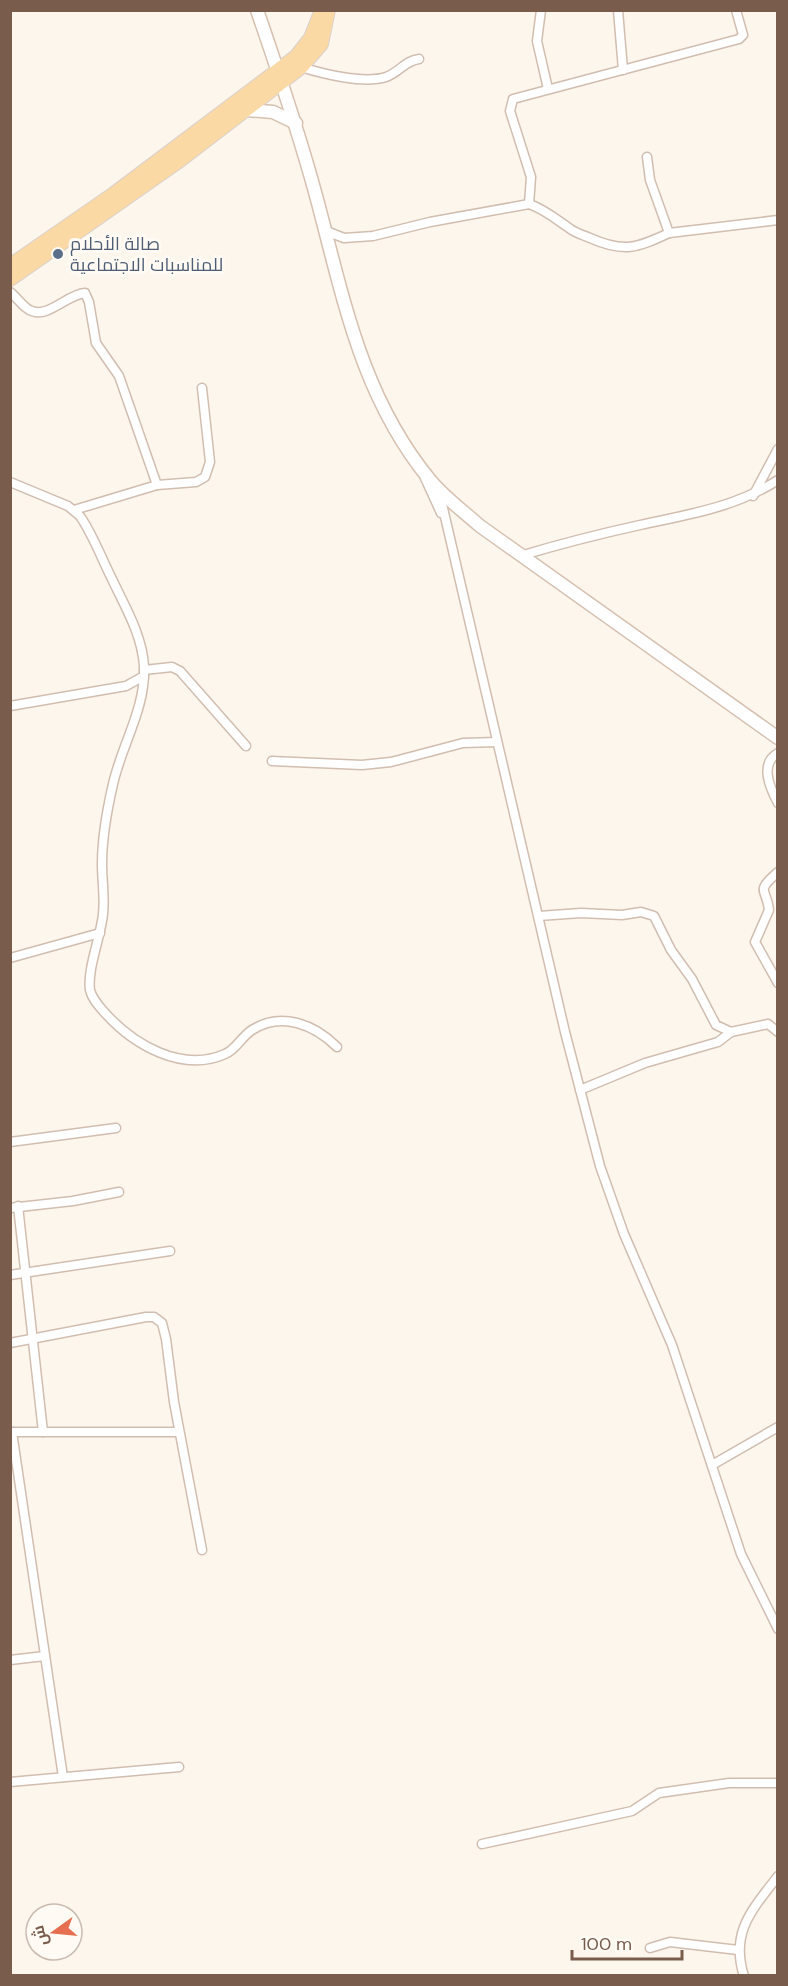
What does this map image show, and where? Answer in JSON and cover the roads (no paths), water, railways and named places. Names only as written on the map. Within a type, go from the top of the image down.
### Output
[{"type":"main road","points":[[10,279],[246,110],[305,48],[322,10]]},
{"type":"main road","points":[[10,266],[280,76],[301,67],[321,44],[328,10]]},
{"type":"street","points":[[256,10],[296,123],[347,314],[367,376],[392,427],[438,489],[480,526],[777,738]]},
{"type":"street","points":[[541,10],[537,41],[548,89]]},
{"type":"street","points":[[618,10],[623,70]]},
{"type":"street","points":[[529,204],[531,177],[510,103],[519,97],[742,38],[736,10]]},
{"type":"street","points":[[301,67],[333,76],[385,77],[407,60],[418,58]]},
{"type":"street","points":[[246,110],[273,112],[296,123]]},
{"type":"street","points":[[647,157],[650,180],[669,233]]},
{"type":"street","points":[[326,231],[344,238],[373,236],[496,208],[529,204],[540,208],[572,231],[604,244],[624,249],[647,244],[669,233],[777,220]]},
{"type":"street","points":[[10,292],[30,311],[40,312],[74,294],[85,293],[89,302],[96,343],[118,376],[157,485]]},
{"type":"street","points":[[74,510],[157,485],[196,482],[208,473],[210,462],[202,388]]},
{"type":"street","points":[[752,496],[777,449]]},
{"type":"street","points":[[422,468],[444,519]]},
{"type":"street","points":[[520,556],[592,536],[724,506],[752,496],[777,480]]},
{"type":"street","points":[[10,482],[74,510],[86,524],[128,609],[141,648],[144,673],[133,729],[114,781],[105,825],[102,867],[104,914],[90,982],[94,1000],[116,1024],[172,1058],[191,1062],[230,1052],[252,1030],[285,1022],[310,1026],[323,1033],[337,1047]]},
{"type":"street","points":[[438,489],[580,1090],[613,1205],[672,1345],[741,1554],[777,1629]]},
{"type":"street","points":[[10,706],[126,686],[144,673],[172,667],[180,671],[246,746]]},
{"type":"street","points":[[272,761],[362,765],[392,762],[463,743],[497,742]]},
{"type":"street","points":[[777,753],[769,760],[767,771],[777,803]]},
{"type":"street","points":[[777,872],[765,884],[763,894],[769,910],[755,942],[777,983]]},
{"type":"street","points":[[540,916],[641,912],[654,916],[671,950],[692,979],[716,1025],[731,1032]]},
{"type":"street","points":[[10,958],[100,933]]},
{"type":"street","points":[[580,1090],[645,1063],[718,1042],[731,1032],[768,1024],[777,1030]]},
{"type":"street","points":[[10,1142],[116,1128]]},
{"type":"street","points":[[43,1432],[25,1272],[14,1207],[73,1201],[119,1192]]},
{"type":"street","points":[[10,1275],[170,1251]]},
{"type":"street","points":[[10,1343],[154,1317],[162,1323],[179,1432],[202,1550]]},
{"type":"street","points":[[712,1465],[777,1427]]},
{"type":"street","points":[[63,1778],[11,1432],[179,1432]]},
{"type":"street","points":[[10,1660],[45,1656]]},
{"type":"street","points":[[10,1782],[179,1767]]},
{"type":"street","points":[[482,1844],[632,1811],[659,1793],[722,1784],[777,1783]]},
{"type":"street","points":[[744,1976],[738,1950],[741,1931],[777,1876]]},
{"type":"street","points":[[650,1948],[670,1942],[738,1950]]},
{"type":"place","name":"صالة الأحلام للمناسبات الاجتماعية","points":[[58,254]]}]
